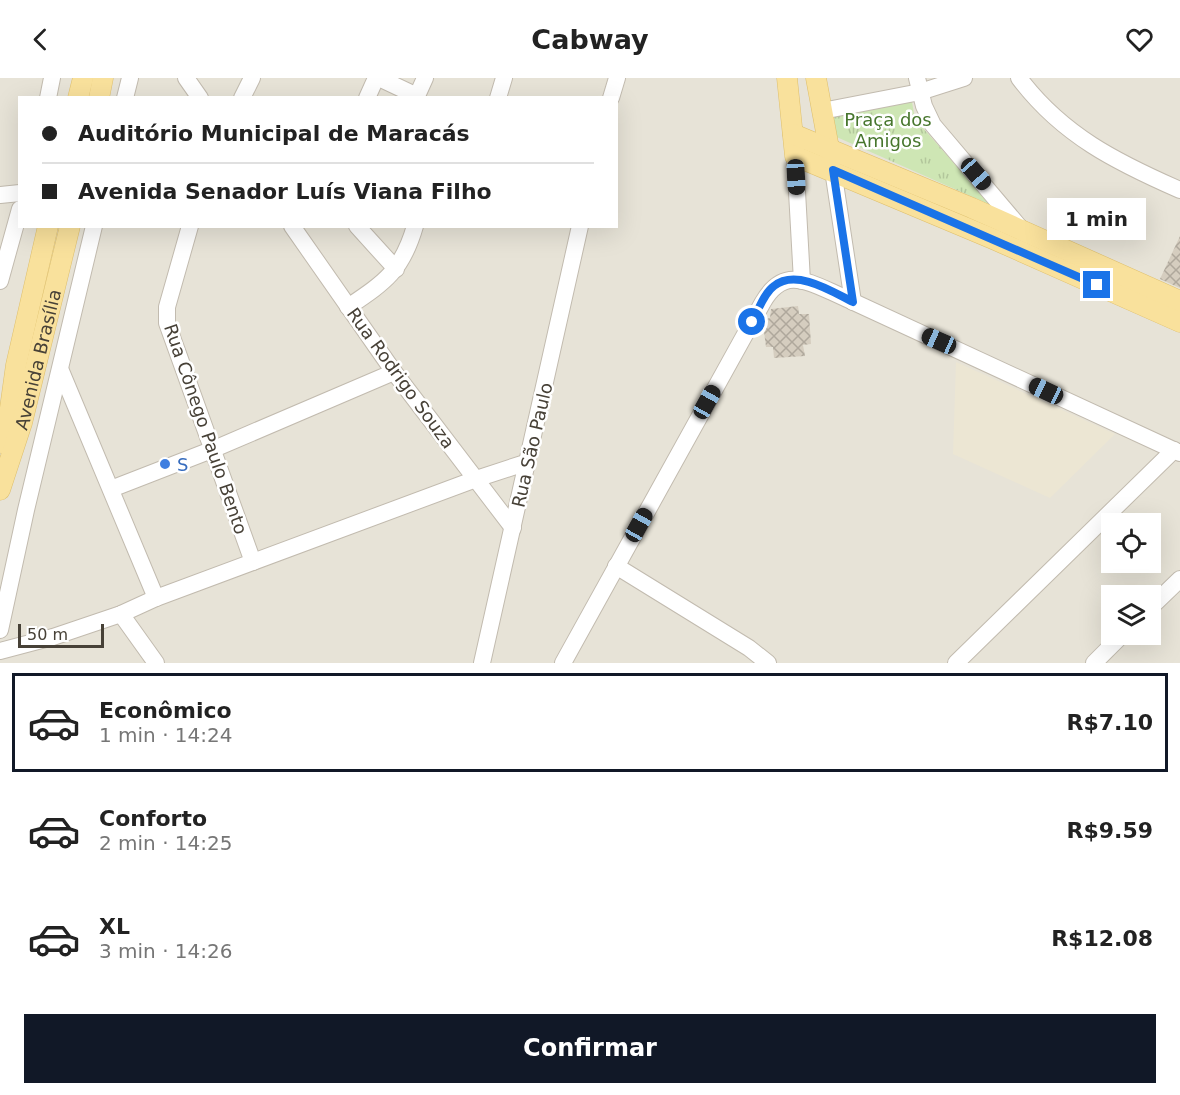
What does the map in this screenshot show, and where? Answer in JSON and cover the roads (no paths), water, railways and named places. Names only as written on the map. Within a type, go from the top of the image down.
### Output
[{"type":"main road","points":[[78,96],[83,78]]},
{"type":"main road","points":[[99,96],[103,78]]},
{"type":"main road","points":[[787,78],[795,156],[963,226],[1180,322]]},
{"type":"main road","points":[[816,78],[833,170]]},
{"type":"main road","points":[[793,134],[972,208],[1180,301]]},
{"type":"main road","name":"Avenida Brasília","points":[[0,484],[16,364],[48,228]]},
{"type":"main road","name":"Avenida Brasília","points":[[0,490],[22,423],[70,228]]},
{"type":"main road","points":[[40,261],[61,265]]},
{"type":"street","points":[[48,96],[52,78]]},
{"type":"street","points":[[126,96],[130,78]]},
{"type":"street","points":[[186,78],[199,96]]},
{"type":"street","points":[[243,96],[252,78]]},
{"type":"street","points":[[368,96],[378,78],[414,96]]},
{"type":"street","points":[[416,96],[425,78]]},
{"type":"street","points":[[499,96],[504,78]]},
{"type":"street","points":[[612,96],[617,78]]},
{"type":"street","points":[[822,111],[919,85],[964,78]]},
{"type":"street","points":[[1019,78],[1032,96],[1060,122],[1105,155],[1180,190]]},
{"type":"street","points":[[919,85],[927,115],[933,125],[1022,230]]},
{"type":"street","points":[[795,156],[802,281]]},
{"type":"street","points":[[833,170],[853,302]]},
{"type":"street","points":[[963,226],[985,185]]},
{"type":"street","points":[[0,195],[18,193]]},
{"type":"street","points":[[0,281],[4,256],[18,215]]},
{"type":"street","points":[[0,630],[26,510],[94,228]]},
{"type":"street","name":"Rua Cônego Paulo Bento","points":[[189,228],[171,288],[167,307],[167,323],[253,562]]},
{"type":"street","name":"Rua Rodrigo Souza","points":[[293,228],[394,372],[513,528]]},
{"type":"street","points":[[360,228],[396,269]]},
{"type":"street","points":[[348,307],[386,280],[396,269],[405,255],[414,228]]},
{"type":"street","name":"Rua São Paulo","points":[[482,663],[580,228]]},
{"type":"street","points":[[563,663],[769,291],[774,285],[789,280],[802,281],[823,288],[1177,451],[956,663]]},
{"type":"street","points":[[61,371],[156,598]]},
{"type":"street","points":[[111,489],[214,449],[394,372]]},
{"type":"street","points":[[0,651],[44,640],[121,614],[156,598],[528,462]]},
{"type":"street","points":[[616,566],[749,648],[768,663]]},
{"type":"street","points":[[1161,598],[1179,582]]},
{"type":"street","points":[[121,614],[156,663]]},
{"type":"street","points":[[1094,663],[1112,645]]},
{"type":"place","name":"S","points":[[165,464]]},
{"type":"park label","name":"Praça dos Amigos","points":[[888,129]]}]
